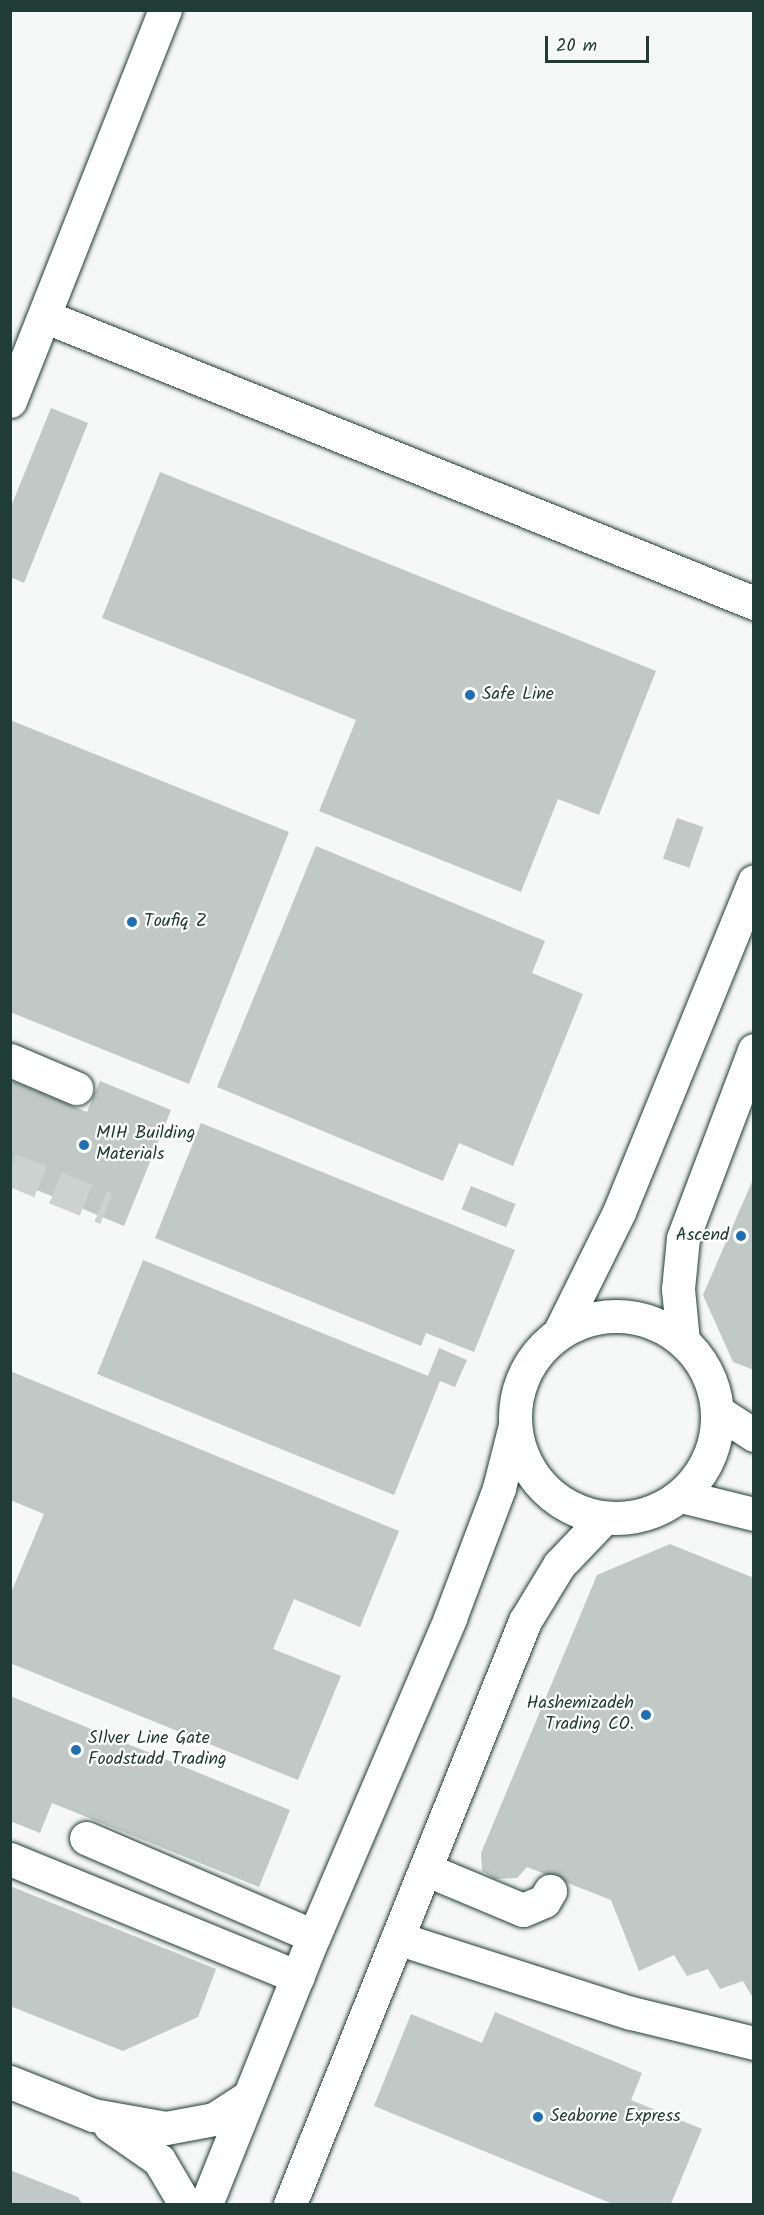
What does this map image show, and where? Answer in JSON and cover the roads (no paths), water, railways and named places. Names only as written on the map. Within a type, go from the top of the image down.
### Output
[{"type":"street","points":[[10,401],[165,10]]},
{"type":"street","points":[[44,316],[741,598],[753,618]]},
{"type":"street","points":[[559,1333],[620,1212],[753,882]]},
{"type":"street","points":[[683,1341],[678,1289],[683,1238],[753,1050]]},
{"type":"street","points":[[10,1060],[76,1088]]},
{"type":"street","points":[[206,2205],[314,1936],[450,1618],[499,1488],[515,1425],[516,1399],[525,1373],[539,1351],[559,1333],[583,1321],[618,1316],[661,1326],[683,1341],[700,1361],[712,1385],[717,1411],[709,1458],[681,1496],[657,1510],[631,1519],[603,1519],[576,1511],[553,1497],[533,1477],[521,1452],[515,1425]]},
{"type":"street","points":[[717,1411],[753,1435]]},
{"type":"street","points":[[681,1496],[753,1514]]},
{"type":"street","points":[[290,2205],[525,1621],[559,1565],[603,1519]]},
{"type":"street","points":[[86,1838],[314,1936]]},
{"type":"street","points":[[10,1859],[298,1977]]},
{"type":"street","points":[[425,1869],[523,1910],[544,1901],[550,1891]]},
{"type":"street","points":[[397,1938],[631,2013],[753,2043]]},
{"type":"street","points":[[10,2082],[93,2115],[150,2127],[182,2128],[214,2119],[248,2097]]},
{"type":"street","points":[[93,2115],[159,2160],[170,2174],[184,2205]]},
{"type":"tunnel","points":[[10,1169],[106,1208]]},
{"type":"place","name":"Safe Line","points":[[470,695]]},
{"type":"place","name":"Toufiq Z","points":[[132,922]]},
{"type":"place","name":"MIH Building Materials","points":[[84,1145]]},
{"type":"place","name":"Ascend","points":[[741,1236]]},
{"type":"place","name":"Hashemizadeh Trading CO.","points":[[646,1715]]},
{"type":"place","name":"SIlver Line Gate Foodstudd Trading","points":[[76,1750]]},
{"type":"place","name":"Seaborne Express","points":[[538,2117]]}]
